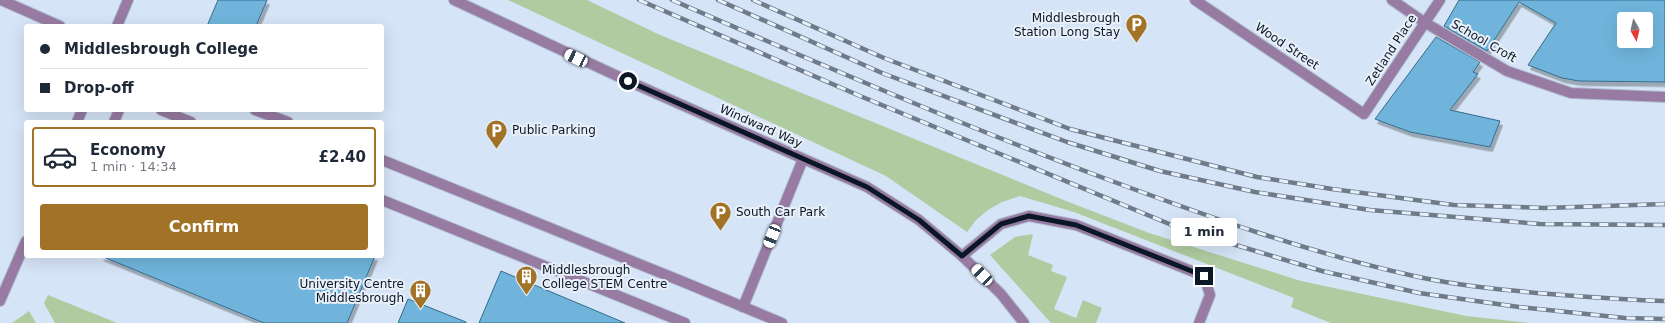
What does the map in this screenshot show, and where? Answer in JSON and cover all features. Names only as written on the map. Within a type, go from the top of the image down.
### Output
[{"type":"street","points":[[1,0],[55,24]]},
{"type":"street","points":[[118,24],[128,0]]},
{"type":"street","name":"Windward Way","points":[[454,0],[532,37],[867,187],[919,220],[962,256],[1001,294],[1024,323]]},
{"type":"street","name":"Wood Street","points":[[1195,0],[1364,114]]},
{"type":"street","name":"School Croft","points":[[1392,0],[1424,22],[1507,71],[1571,93],[1665,97]]},
{"type":"street","name":"Zetland Place","points":[[1364,114],[1440,0]]},
{"type":"street","points":[[166,112],[186,120]]},
{"type":"street","points":[[260,112],[282,120]]},
{"type":"street","points":[[743,307],[803,159]]},
{"type":"street","points":[[384,161],[782,323]]},
{"type":"street","points":[[384,201],[685,323]]},
{"type":"street","points":[[962,256],[1001,224],[1029,216],[1076,225],[1204,276],[1210,295],[1199,323]]},
{"type":"street","points":[[0,300],[24,246]]},
{"type":"green space","points":[[508,0],[587,0],[660,35],[1066,201],[1149,233],[1301,281],[1466,316],[1531,323],[1331,323],[1291,307],[1294,298],[1074,212],[1020,196],[1002,202],[988,210],[976,220],[967,232],[886,176]]},
{"type":"green space","points":[[1033,234],[1028,255],[1053,265],[1051,271],[1067,277],[1054,309],[1076,318],[1083,300],[1102,308],[1096,323],[1051,323],[990,255],[1015,237]]},
{"type":"green space","points":[[48,295],[117,323],[55,323],[44,303]]},
{"type":"green space","points":[[29,311],[36,323],[12,323]]},
{"type":"building","points":[[218,0],[267,0],[257,24],[208,24]]},
{"type":"building","points":[[1459,0],[1665,0],[1665,82],[1579,81],[1562,78],[1528,65],[1556,23],[1519,2],[1487,51],[1444,26]]},
{"type":"building","points":[[1436,37],[1480,62],[1473,72],[1478,74],[1450,110],[1500,121],[1490,147],[1410,132],[1375,119]]},
{"type":"building","points":[[106,258],[374,258],[347,323],[264,323]]},
{"type":"building","name":"Middlesbrough College STEM Centre","points":[[501,271],[625,323],[479,323]]},
{"type":"building","name":"University Centre Middlesbrough","points":[[408,299],[466,322],[466,323],[398,323]]},
{"type":"railway","points":[[639,0],[860,96],[1179,228],[1322,271],[1419,293],[1519,307],[1625,318],[1665,319]]},
{"type":"railway","points":[[672,0],[999,138],[1184,207],[1298,245],[1375,267],[1465,285],[1550,294],[1665,301]]},
{"type":"railway","points":[[718,0],[882,73],[1067,142],[1160,171],[1255,192],[1370,210],[1540,224],[1665,225]]},
{"type":"railway","points":[[753,0],[884,58],[1070,129],[1257,177],[1332,189],[1454,205],[1545,208],[1665,204]]},
{"type":"place","name":"Middlesbrough Station Long Stay","points":[[1136,44]]},
{"type":"place","name":"Public Parking","points":[[496,150]]},
{"type":"place","name":"South Car Park","points":[[721,232]]},
{"type":"place","name":"Middlesbrough College STEM Centre","points":[[527,296]]},
{"type":"place","name":"University Centre Middlesbrough","points":[[420,310]]},
{"type":"route","points":[[628,81],[867,187],[919,220],[962,256],[1001,224],[1029,216],[1076,225],[1204,276]]}]
